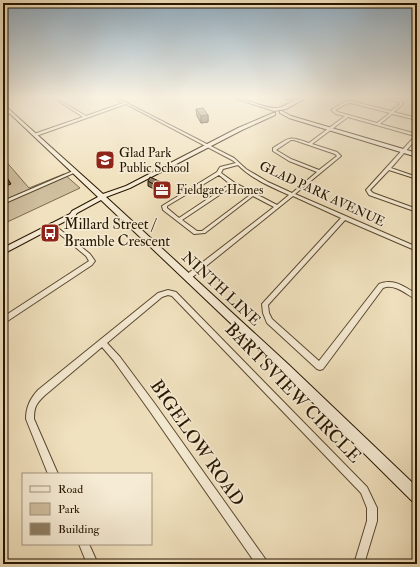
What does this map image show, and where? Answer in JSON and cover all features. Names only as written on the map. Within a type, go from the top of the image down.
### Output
[{"type":"street","name":"NINTH LINE","points":[[24,124],[314,395],[417,496]]},
{"type":"street","points":[[35,135],[64,124]]},
{"type":"street","name":"GLAD PARK AVENUE","points":[[167,124],[233,158],[245,170],[266,183],[417,249]]},
{"type":"street","points":[[3,251],[52,225],[73,215],[78,215],[103,199],[127,189],[128,187],[251,124]]},
{"type":"street","points":[[315,124],[417,155]]},
{"type":"street","points":[[310,144],[336,124]]},
{"type":"street","points":[[380,124],[417,135],[368,190],[371,194],[417,210]]},
{"type":"street","points":[[188,277],[277,207],[320,172],[339,156],[336,153],[290,139],[274,149],[290,160],[320,172]]},
{"type":"street","points":[[238,164],[221,168],[218,173],[164,206],[165,209],[196,233],[203,232],[252,195]]},
{"type":"street","points":[[388,168],[417,178]]},
{"type":"street","points":[[3,203],[74,172]]},
{"type":"street","points":[[218,173],[232,184],[277,207]]},
{"type":"street","points":[[179,220],[232,184]]},
{"type":"street","points":[[345,218],[265,304],[269,321],[320,366],[381,286],[386,284],[395,285],[417,297]]},
{"type":"street","points":[[3,321],[84,268],[92,261],[88,255],[52,225]]},
{"type":"street","name":"BARTSVIEW CIRCLE","points":[[53,473],[30,419],[30,410],[34,401],[41,393],[160,294],[168,292],[174,294],[364,490],[372,508],[372,521],[359,564]]},
{"type":"street","name":"BIGELOW ROAD","points":[[102,342],[117,359],[152,407],[262,564]]},
{"type":"street","points":[[84,545],[93,564]]},
{"type":"green space","points":[[3,158],[29,188],[64,174],[80,188],[3,224]]},
{"type":"building","points":[[150,177],[170,186],[163,190],[148,181]]},
{"type":"place","name":"Glad Park Public School","points":[[105,160]]},
{"type":"place","name":"Fieldgate Homes","points":[[162,190]]},
{"type":"place","name":"Millard Street / Bramble Crescent","points":[[50,233]]}]
